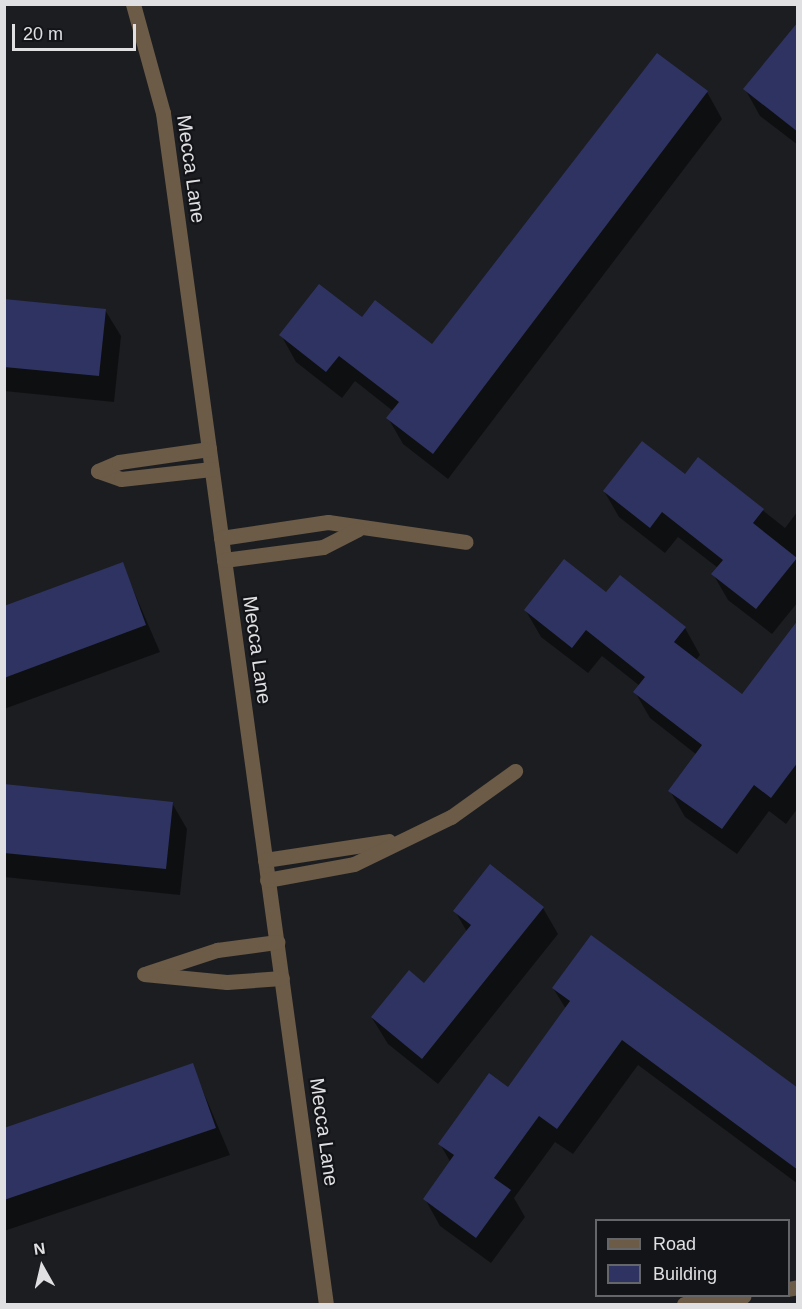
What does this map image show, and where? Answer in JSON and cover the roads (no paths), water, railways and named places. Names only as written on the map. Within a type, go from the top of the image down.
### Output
[{"type":"street","name":"Mecca Lane","points":[[133,4],[163,113],[326,1305]]},
{"type":"street","points":[[209,449],[119,462],[98,471],[121,479],[211,469]]},
{"type":"street","points":[[221,538],[328,522],[358,529],[466,542]]},
{"type":"street","points":[[224,560],[323,547],[358,529]]},
{"type":"street","points":[[267,880],[354,864],[394,841],[451,817],[515,771]]},
{"type":"street","points":[[265,861],[394,841]]},
{"type":"street","points":[[277,942],[217,950],[144,974],[226,982],[282,978]]},
{"type":"street","points":[[684,1305],[736,1297]]}]
